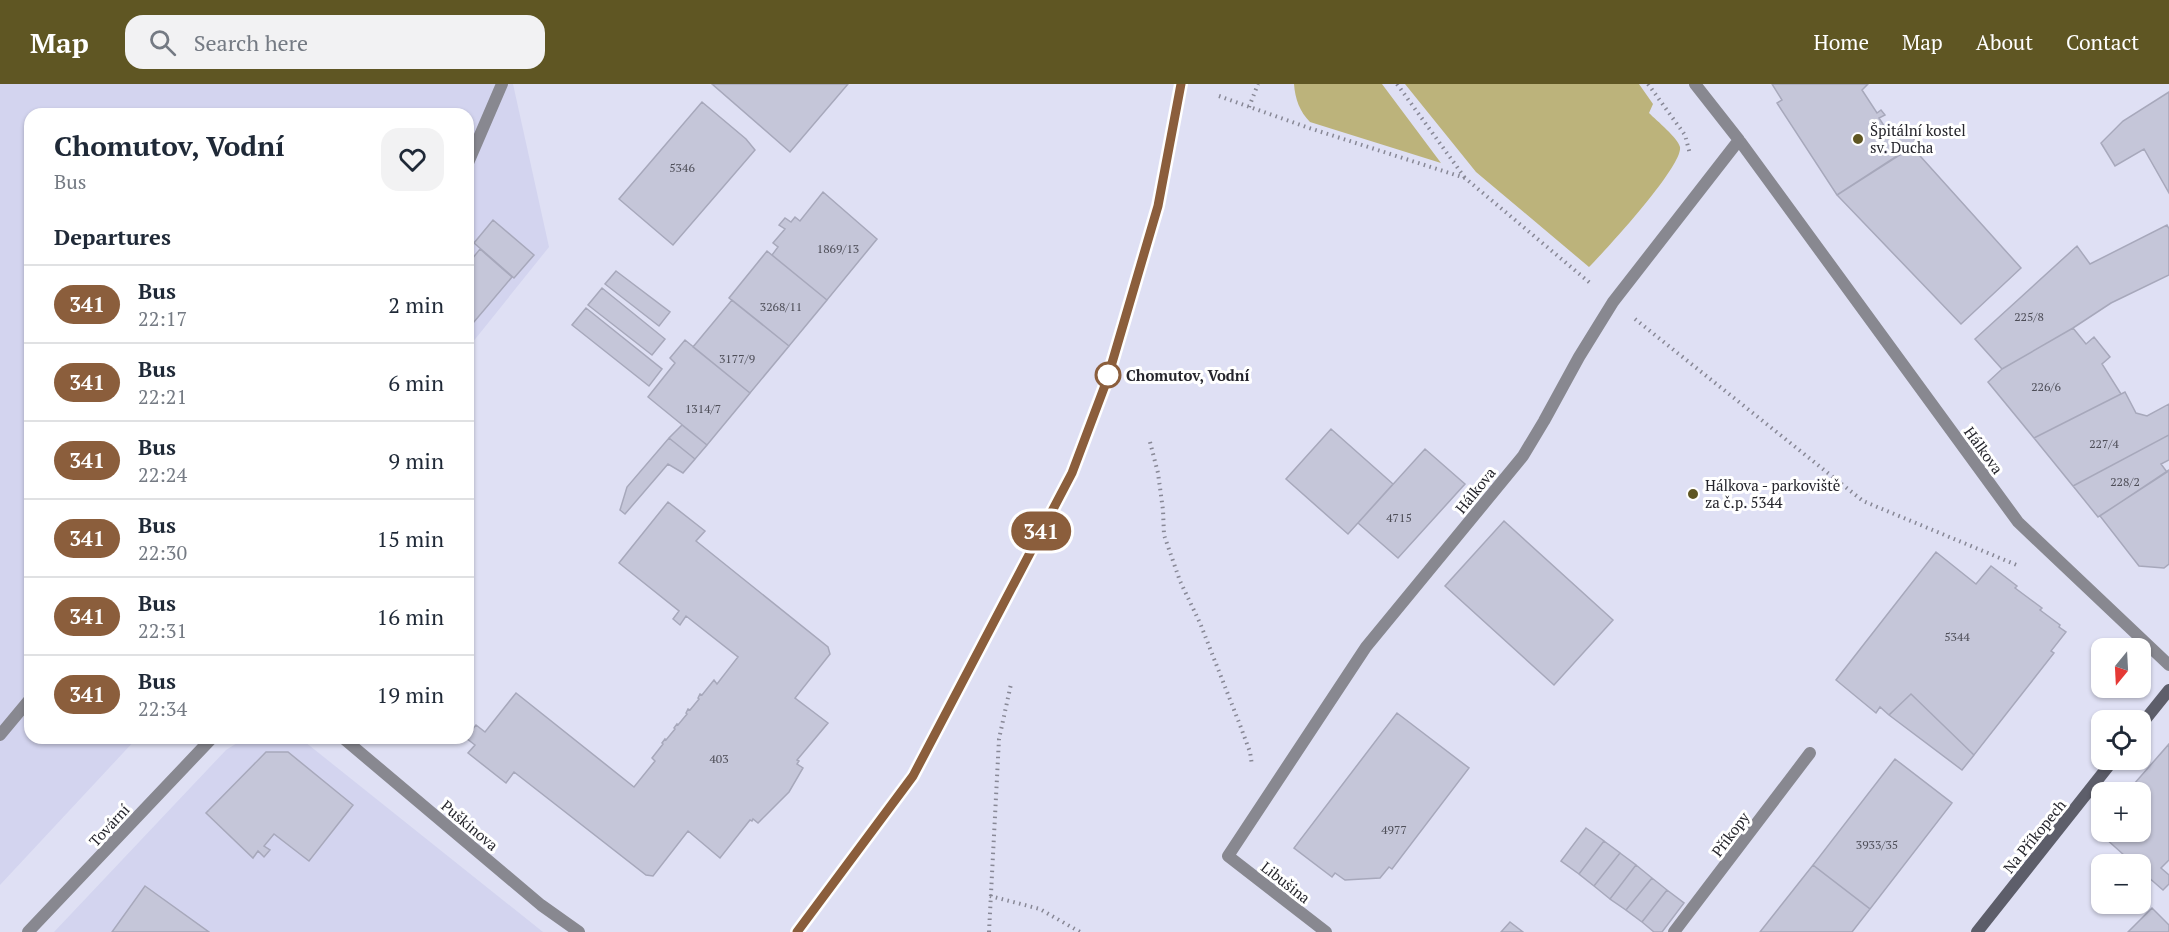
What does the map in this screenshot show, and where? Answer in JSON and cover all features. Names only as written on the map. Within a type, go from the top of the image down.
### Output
[{"type":"street","points":[[474,149],[502,84]]},
{"type":"street","points":[[797,932],[913,776],[1072,473],[1107,380],[1158,206],[1181,84]]},
{"type":"street","name":"Hálkova","points":[[1695,84],[1739,140],[2018,522],[2169,665]]},
{"type":"street","name":"Hálkova","points":[[1228,856],[1366,647],[1523,456],[1545,422],[1579,357],[1613,302],[1739,140]]},
{"type":"street","points":[[2151,712],[2169,690]]},
{"type":"street","points":[[0,735],[24,706]]},
{"type":"street","name":"Tovární","points":[[28,932],[206,744]]},
{"type":"street","name":"Puškinova","points":[[350,744],[541,905],[579,932]]},
{"type":"street","name":"Příkopy","points":[[1674,932],[1810,753]]},
{"type":"street","name":"Na Příkopech","points":[[1977,932],[2105,770]]},
{"type":"street","name":"Libušina","points":[[1228,856],[1326,932]]},
{"type":"path","points":[[1249,107],[1258,84]]},
{"type":"path","points":[[1397,84],[1466,178],[1592,285],[1598,276]]},
{"type":"path","points":[[1648,84],[1685,135],[1690,153],[1684,162]]},
{"type":"path","points":[[1219,96],[1466,178]]},
{"type":"path","points":[[1613,302],[1863,501],[2019,566]]},
{"type":"path","points":[[1150,442],[1158,473],[1164,535],[1180,581],[1200,623],[1250,752],[1259,809]]},
{"type":"path","points":[[989,932],[999,739],[1011,684]]},
{"type":"path","points":[[990,897],[1040,909],[1080,932]]},
{"type":"shaded area","points":[[0,84],[513,84],[549,247],[474,341],[474,108],[24,108],[24,744],[131,744],[0,885]]},
{"type":"shaded area","points":[[1294,84],[1382,84],[1441,163],[1310,122],[1299,105]]},
{"type":"shaded area","points":[[1405,84],[1639,84],[1653,104],[1649,113],[1678,143],[1680,147],[1678,157],[1642,208],[1589,267],[1476,172]]},
{"type":"shaded area","points":[[236,744],[308,744],[543,932],[54,932],[226,750]]},
{"type":"building","points":[[712,84],[848,84],[790,152]]},
{"type":"building","name":"Špitální kostel sv. Ducha","points":[[1772,84],[1868,84],[1862,90],[1877,113],[1881,110],[1885,115],[1879,118],[1890,135],[1904,126],[1917,143],[1837,195],[1777,103],[1782,100]]},
{"type":"building","points":[[2169,92],[2169,193],[2144,149],[2115,166],[2101,143],[2123,121]]},
{"type":"building","points":[[702,102],[746,139],[755,150],[673,245],[619,199]]},
{"type":"building","points":[[1912,147],[2021,268],[1961,324],[1837,195]]},
{"type":"building","points":[[823,192],[877,239],[827,300],[772,255],[778,247],[773,243],[785,229],[779,225],[785,218],[791,222],[795,217],[800,221]]},
{"type":"building","points":[[493,220],[534,255],[514,278],[474,243]]},
{"type":"building","points":[[2167,225],[2169,229],[2169,275],[2111,303],[2002,369],[1975,339],[2077,246],[2090,264]]},
{"type":"building","points":[[480,249],[512,277],[474,322],[474,256]]},
{"type":"building","points":[[767,251],[827,300],[789,346],[729,298]]},
{"type":"building","points":[[616,271],[670,312],[659,326],[605,284]]},
{"type":"building","points":[[602,288],[665,339],[652,355],[588,305]]},
{"type":"building","points":[[732,300],[789,346],[750,393],[693,347]]},
{"type":"building","points":[[586,308],[662,369],[649,386],[572,325]]},
{"type":"building","points":[[2073,328],[2086,344],[2094,337],[2110,357],[2102,364],[2121,394],[2034,438],[1988,382],[2002,369]]},
{"type":"building","points":[[685,340],[750,393],[707,445],[648,397],[675,363],[670,358]]},
{"type":"building","points":[[2125,392],[2136,413],[2147,416],[2169,404],[2169,435],[2073,486],[2034,438]]},
{"type":"building","points":[[682,425],[707,445],[695,459],[669,438]]},
{"type":"building","points":[[1331,429],[1393,484],[1348,534],[1286,479]]},
{"type":"building","points":[[2169,435],[2169,460],[2161,464],[2167,472],[2098,517],[2073,486]]},
{"type":"building","points":[[669,438],[695,459],[683,473],[668,464],[625,514],[620,510],[627,487]]},
{"type":"building","points":[[1425,449],[1465,484],[1398,558],[1358,523]]},
{"type":"building","points":[[2169,470],[2169,564],[2164,568],[2139,566],[2100,516]]},
{"type":"building","points":[[668,502],[705,531],[696,541],[828,647],[830,654],[795,698],[828,723],[797,760],[799,761],[797,764],[803,768],[789,792],[758,823],[753,819],[750,820],[720,858],[688,831],[653,876],[646,875],[514,772],[506,783],[468,753],[475,745],[474,728],[476,725],[485,732],[516,693],[634,787],[655,761],[652,758],[662,743],[687,714],[688,709],[690,710],[699,699],[700,694],[702,695],[714,680],[717,684],[738,657],[686,616],[680,625],[673,619],[679,611],[619,563]]},
{"type":"building","points":[[1504,521],[1613,620],[1554,685],[1445,586]]},
{"type":"building","points":[[1936,552],[1976,584],[1991,566],[2042,608],[2040,610],[2066,632],[2051,651],[2054,653],[1974,755],[1911,694],[1889,715],[1880,707],[1876,713],[1836,680]]},
{"type":"building","points":[[1911,694],[1974,755],[1962,770],[1889,715]]},
{"type":"building","points":[[1397,713],[1469,768],[1392,869],[1389,867],[1380,878],[1345,880],[1335,873],[1332,877],[1294,848]]},
{"type":"building","points":[[2169,744],[2169,860],[2161,868],[2169,875],[2169,884],[2163,890],[2151,880],[2151,854],[2123,854],[2109,842],[2151,842],[2151,782],[2136,782],[2146,770],[2151,770],[2151,765]]},
{"type":"building","points":[[266,752],[288,752],[353,805],[309,861],[274,834],[264,846],[270,850],[264,857],[258,851],[253,858],[206,813]]},
{"type":"building","points":[[1895,759],[1952,803],[1870,909],[1813,865]]},
{"type":"building","points":[[1586,828],[1604,841],[1579,874],[1561,861]]},
{"type":"building","points":[[1604,841],[1620,853],[1594,886],[1579,874]]},
{"type":"building","points":[[1620,853],[1636,865],[1610,899],[1594,886]]},
{"type":"building","points":[[1636,865],[1652,878],[1626,910],[1610,899]]},
{"type":"building","points":[[1813,865],[1870,909],[1852,932],[1760,932]]},
{"type":"building","points":[[1652,878],[1667,890],[1642,922],[1626,910]]},
{"type":"building","points":[[145,886],[209,932],[112,932]]},
{"type":"building","points":[[1667,890],[1684,903],[1662,932],[1654,932],[1642,922]]},
{"type":"building","points":[[2151,909],[2169,925],[2169,932],[2128,932],[2146,914],[2151,914]]},
{"type":"building","points":[[1510,922],[1523,932],[1501,932]]},
{"type":"bus line","name":"341","points":[[797,932],[913,776],[1072,473],[1107,380],[1158,206],[1181,84]]},
{"type":"place","name":"Špitální kostel sv. Ducha","points":[[1858,139]]},
{"type":"place","name":"Chomutov, Vodní","points":[[1108,375]]},
{"type":"place","name":"Hálkova - parkoviště za č.p. 5344","points":[[1693,494]]}]
